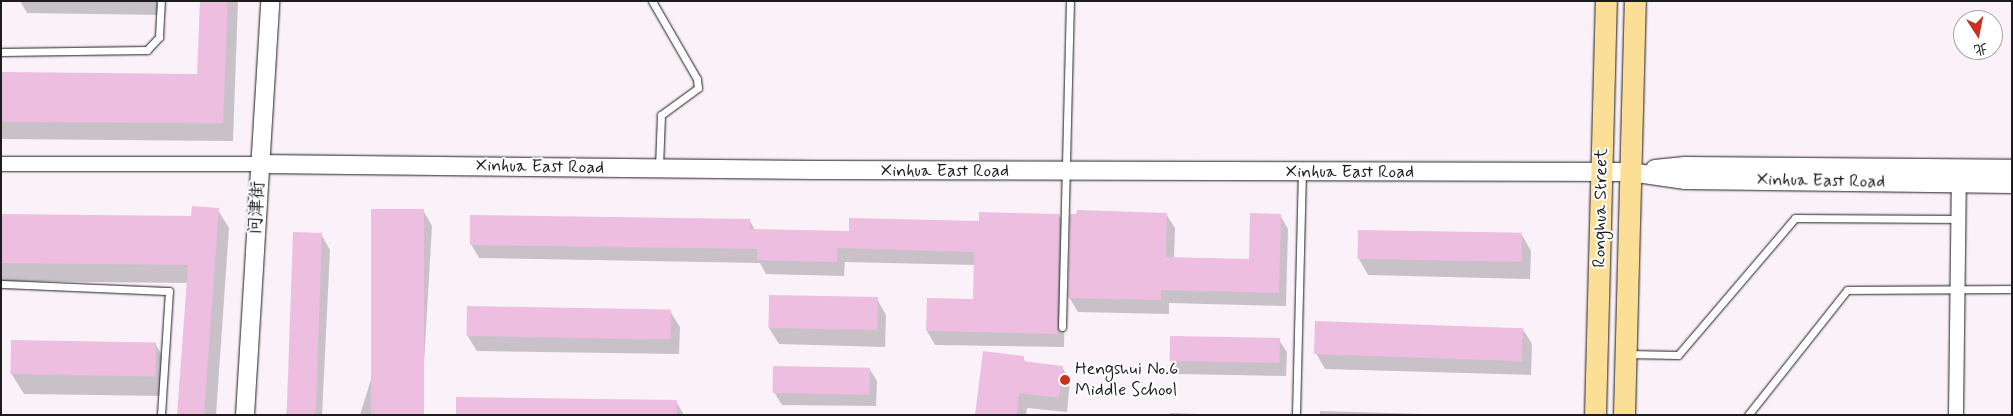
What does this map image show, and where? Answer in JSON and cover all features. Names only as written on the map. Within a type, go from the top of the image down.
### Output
[{"type":"main road","name":"Ronghua Street","points":[[1595,415],[1606,1]]},
{"type":"main road","name":"Ronghua Street","points":[[1624,415],[1635,1]]},
{"type":"street","name":"问津街","points":[[245,415],[270,1]]},
{"type":"street","points":[[1,164],[260,164]]},
{"type":"street","name":"Xinhua East Road","points":[[260,164],[1066,171],[1630,172],[1685,166],[2012,169]]},
{"type":"street","name":"Xinhua East Road","points":[[1630,172],[1685,180],[2012,184]]},
{"type":"street","points":[[1956,415],[1959,183]]},
{"type":"lane","points":[[1,52],[147,50],[159,37],[161,1]]},
{"type":"lane","points":[[652,1],[697,79],[698,88],[661,115],[659,168]]},
{"type":"lane","points":[[1062,327],[1070,1]]},
{"type":"lane","points":[[1296,415],[1302,171]]},
{"type":"lane","points":[[1626,354],[1678,355],[1795,218],[1959,219]]},
{"type":"lane","points":[[1,284],[170,291],[161,415]]},
{"type":"lane","points":[[1748,415],[1846,290],[2012,289]]},
{"type":"building","points":[[200,1],[228,1],[223,123],[1,122],[1,72],[197,74]]},
{"type":"building","points":[[192,206],[219,208],[204,415],[177,415],[188,265],[1,263],[1,214],[191,216]]},
{"type":"building","points":[[371,209],[424,209],[424,415],[371,415]]},
{"type":"building","points":[[1077,210],[1167,213],[1166,257],[1249,259],[1250,213],[1281,214],[1279,293],[1161,290],[1161,300],[1068,298],[1070,214],[1076,214]]},
{"type":"building","points":[[979,212],[1059,214],[1057,334],[926,331],[927,298],[973,299],[974,252],[837,248],[837,262],[757,260],[757,249],[470,245],[470,215],[750,219],[750,229],[849,231],[849,218],[979,221]]},
{"type":"building","points":[[1358,230],[1522,233],[1521,262],[1357,259]]},
{"type":"building","points":[[293,232],[322,233],[316,415],[287,415]]},
{"type":"building","points":[[769,295],[878,297],[877,330],[768,328]]},
{"type":"building","points":[[467,306],[671,310],[670,340],[466,336]]},
{"type":"building","points":[[1315,321],[1523,328],[1522,361],[1314,354]]},
{"type":"building","points":[[1170,336],[1280,338],[1280,363],[1170,361]]},
{"type":"building","points":[[11,340],[156,343],[155,377],[10,374]]},
{"type":"building","points":[[983,351],[1024,356],[1023,361],[1063,366],[1059,398],[1019,393],[1017,415],[975,415]]},
{"type":"building","points":[[773,366],[870,368],[870,395],[773,393]]},
{"type":"building","points":[[456,397],[677,400],[677,415],[456,415]]},
{"type":"place","name":"Hengshui No.6 Middle School","points":[[1065,380]]}]
